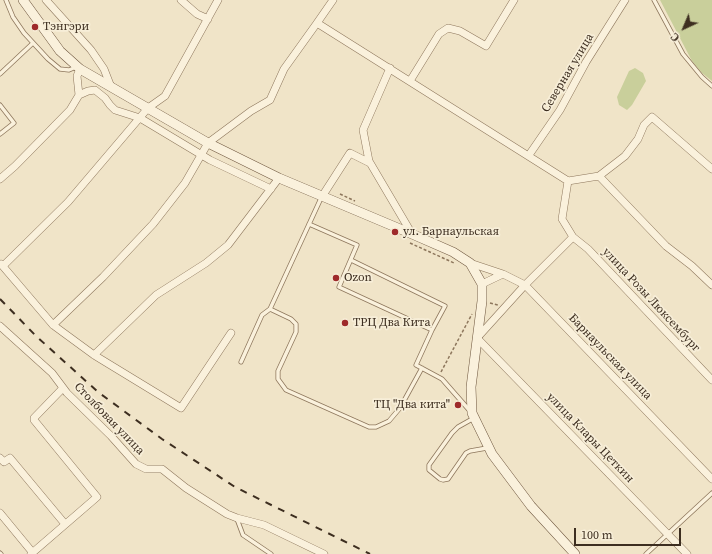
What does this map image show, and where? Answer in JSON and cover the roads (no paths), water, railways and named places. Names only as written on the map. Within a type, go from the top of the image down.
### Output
[{"type":"street","points":[[23,0],[60,51],[78,68],[208,143],[279,178],[453,252],[470,263],[482,284],[482,301],[471,387],[473,416],[492,454],[531,506],[575,554]]},
{"type":"street","points":[[46,0],[91,50],[104,70],[111,87]]},
{"type":"street","points":[[181,0],[197,14],[208,19]]},
{"type":"street","points":[[218,0],[165,96],[148,108],[68,202],[1,264],[53,325],[94,355],[181,408],[231,333]]},
{"type":"street","points":[[53,325],[153,224],[185,183],[208,143],[251,111],[270,100],[284,69],[333,0]]},
{"type":"street","points":[[410,81],[439,34],[448,28],[460,31],[486,46],[514,0]]},
{"type":"street","name":"Северная улица","points":[[529,155],[560,110],[586,62],[625,0]]},
{"type":"street","points":[[317,23],[529,155],[568,181],[599,176],[625,156],[638,139],[644,126],[652,117],[712,169]]},
{"type":"street","points":[[78,68],[77,76],[79,95]]},
{"type":"street","points":[[390,68],[363,130],[370,163],[412,234]]},
{"type":"street","points":[[0,178],[15,166],[70,110],[79,95],[95,90],[105,98],[115,110],[140,118],[210,160],[271,189]]},
{"type":"street","points":[[322,195],[350,153],[370,163]]},
{"type":"street","points":[[599,176],[666,246],[692,266],[712,285]]},
{"type":"street","points":[[94,355],[156,294],[206,263],[228,245],[279,178]]},
{"type":"street","name":"улица Розы Люксембург","points":[[568,181],[562,220],[573,237],[588,249],[712,380]]},
{"type":"street","points":[[477,338],[525,285],[573,237]]},
{"type":"street","name":"Барнаульская улица","points":[[470,263],[503,274],[525,285],[712,479]]},
{"type":"street","points":[[482,284],[503,274]]},
{"type":"street","name":"Столбовая улица","points":[[0,326],[58,378],[63,388],[111,436],[136,464],[146,469],[162,469],[186,488],[218,509],[237,518],[264,525],[324,554]]},
{"type":"street","name":"улица Клары Цеткин","points":[[477,338],[687,554]]},
{"type":"street","points":[[0,513],[32,554],[97,497],[34,420],[34,418],[63,388]]},
{"type":"street","points":[[0,458],[4,462],[10,458],[65,524]]},
{"type":"lane","points":[[6,0],[13,17],[33,43],[48,59],[60,68],[69,70],[78,68]]},
{"type":"lane","points":[[654,0],[683,54],[702,77],[712,86]]},
{"type":"lane","points":[[0,74],[33,43]]},
{"type":"lane","points":[[0,105],[14,123],[0,134]]},
{"type":"lane","points":[[241,362],[262,315],[270,309],[322,195]]},
{"type":"lane","points":[[309,224],[357,245],[339,286],[432,330]]},
{"type":"lane","points":[[351,260],[445,306],[416,365],[442,379],[473,416],[458,426],[452,433],[428,465],[429,470],[440,479],[448,479],[466,453],[490,448]]},
{"type":"lane","points":[[270,309],[291,319],[296,324],[296,332],[278,370],[278,379],[286,390],[369,427],[376,427],[389,421],[400,408],[422,368]]},
{"type":"lane","points":[[646,554],[712,493]]},
{"type":"lane","points":[[237,518],[243,535],[271,554]]},
{"type":"railway","points":[[0,299],[36,336],[98,392],[162,439],[235,487],[370,554]]},
{"type":"place","name":"Тэнгэри","points":[[35,27]]},
{"type":"place","name":"ул. Барнаульская","points":[[395,232]]},
{"type":"place","name":"Ozon","points":[[336,278]]},
{"type":"place","name":"ТРЦ Два Кита","points":[[345,323]]},
{"type":"place","name":"ТЦ \"Два кита\"","points":[[458,405]]}]
